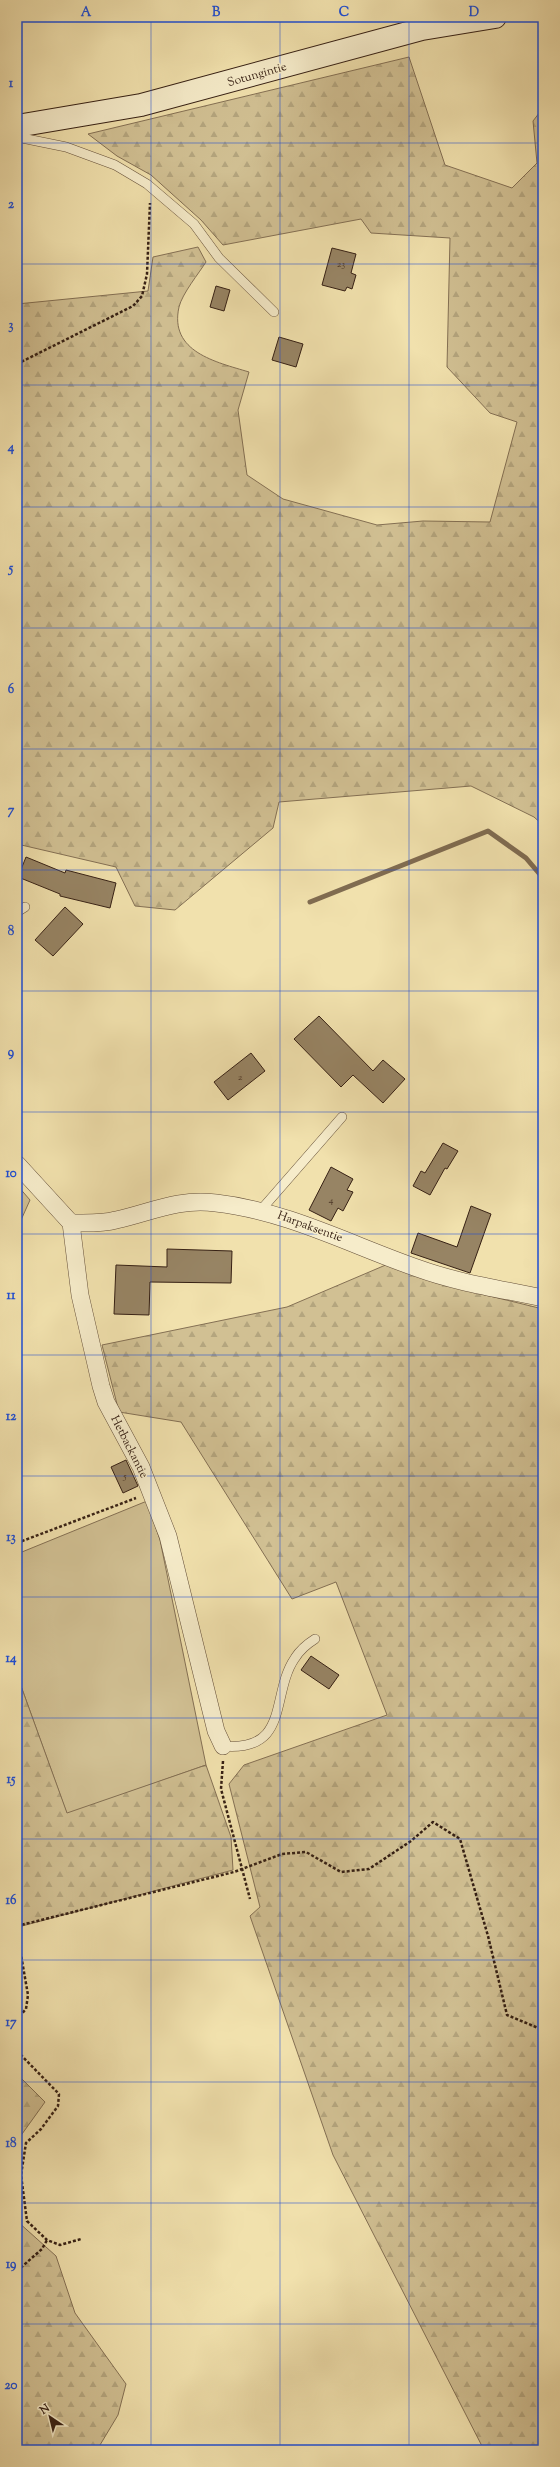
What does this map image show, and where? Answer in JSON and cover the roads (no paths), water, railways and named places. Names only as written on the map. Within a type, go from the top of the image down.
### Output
[{"type":"street","name":"Sotungintie","points":[[17,126],[140,105],[422,30],[496,17]]},
{"type":"street","points":[[17,1165],[71,1223]]},
{"type":"street","name":"Harpaksentie","points":[[71,1223],[115,1220],[162,1206],[196,1202],[216,1203],[260,1211],[340,1238],[417,1269],[460,1281],[543,1298]]},
{"type":"street","name":"Hetbackantie","points":[[71,1223],[80,1295],[101,1386],[106,1402],[141,1466],[168,1536],[216,1731],[223,1746]]},
{"type":"lane","points":[[17,137],[66,147],[115,165],[150,186],[194,224],[219,258],[274,312]]},
{"type":"lane","points":[[17,912],[25,907]]},
{"type":"lane","points":[[260,1211],[342,1117]]},
{"type":"lane","points":[[223,1746],[243,1748],[258,1742],[270,1728],[277,1713],[294,1658],[303,1647],[315,1639]]},
{"type":"waterway","points":[[310,902],[488,831],[526,858],[543,878]]}]
